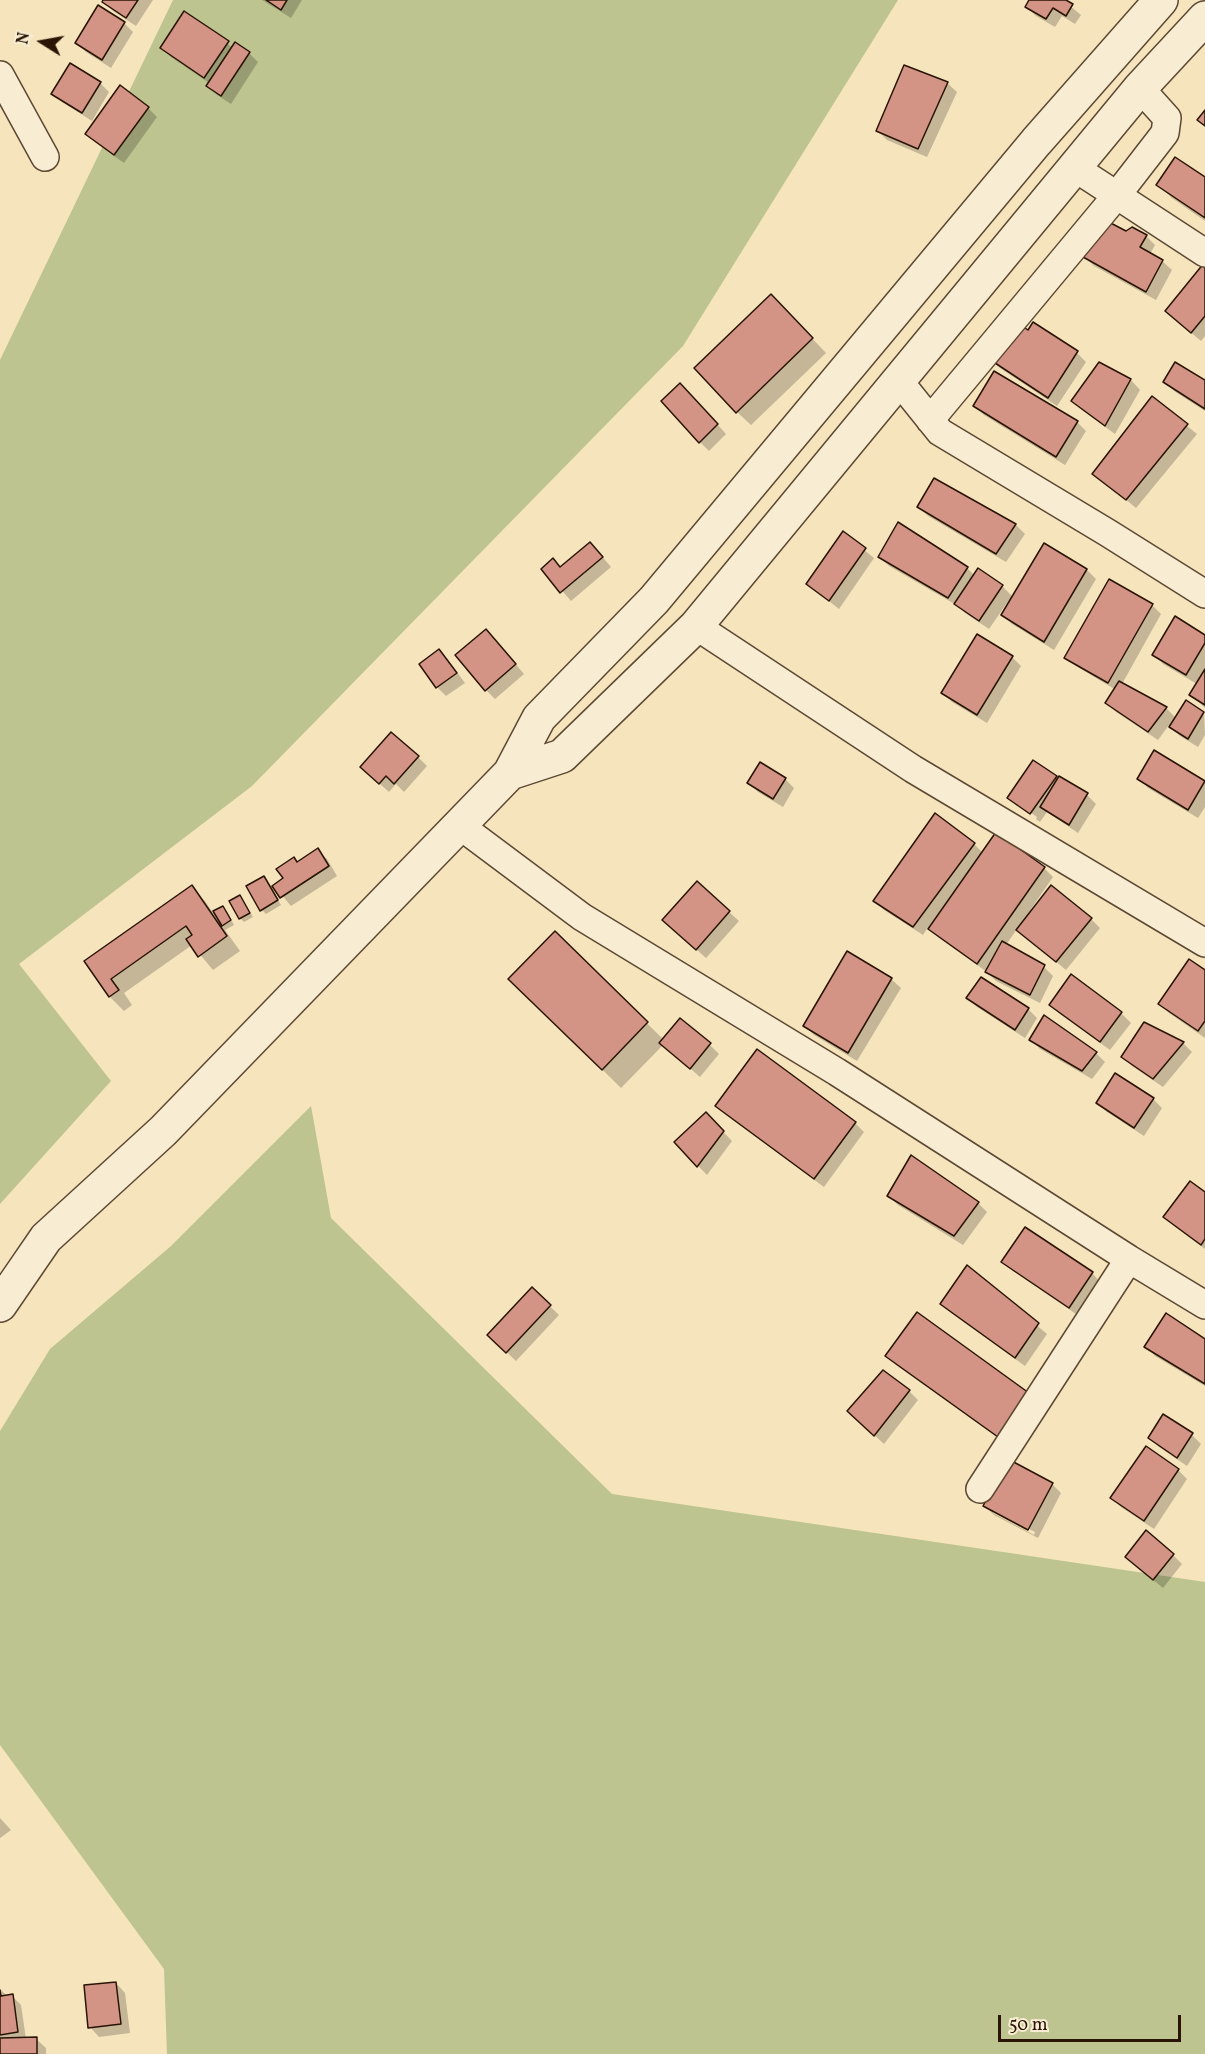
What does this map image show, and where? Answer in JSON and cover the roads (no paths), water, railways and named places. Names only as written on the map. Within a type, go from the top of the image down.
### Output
[{"type":"street","points":[[0,1305],[46,1238],[163,1131],[510,773],[539,718],[654,600],[1036,142],[1161,0]]},
{"type":"street","points":[[510,773],[562,756],[696,626],[1140,88],[1205,18]]},
{"type":"street","points":[[0,75],[45,157]]},
{"type":"street","points":[[930,420],[1117,195],[1165,133],[1167,118],[1140,88]]},
{"type":"street","points":[[1075,168],[1205,253]]},
{"type":"street","points":[[899,381],[940,432],[1108,532],[1205,594]]},
{"type":"street","points":[[696,626],[913,770],[1205,943]]},
{"type":"street","points":[[459,825],[582,917],[837,1072],[1205,1305]]},
{"type":"street","points":[[980,1489],[1129,1258]]}]
